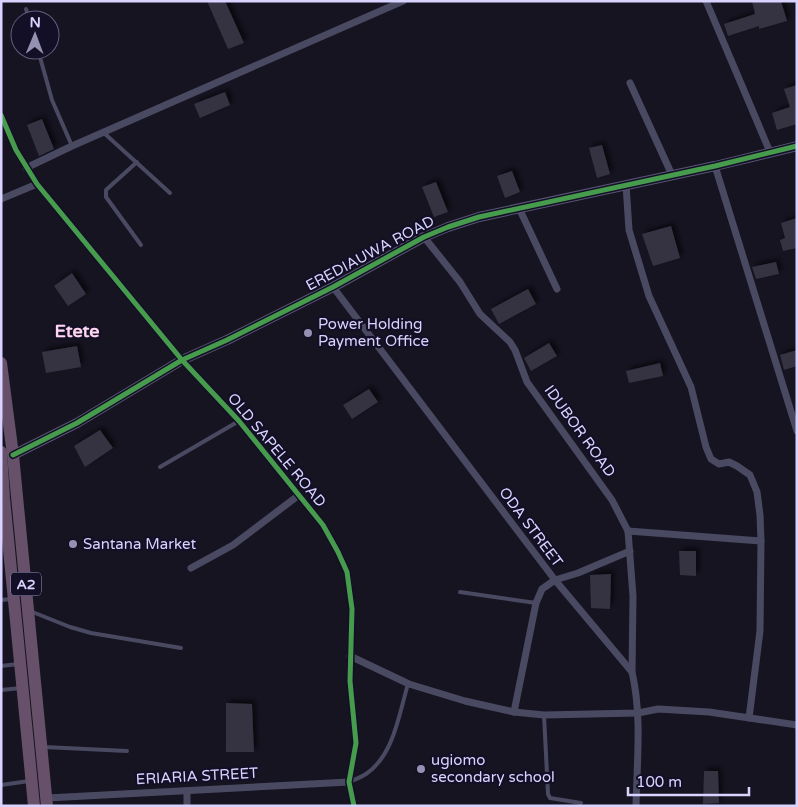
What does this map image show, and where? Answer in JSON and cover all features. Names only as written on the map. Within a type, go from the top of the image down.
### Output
[{"type":"highway","name":"A2","points":[[1,363],[7,453],[28,610],[47,802]]},
{"type":"highway","name":"A2","points":[[7,453],[2,498],[8,599],[20,664],[34,806]]},
{"type":"highway","points":[[30,775],[44,768]]},
{"type":"street","points":[[26,168],[403,1]]},
{"type":"street","points":[[706,1],[770,152]]},
{"type":"street","points":[[630,83],[672,175]]},
{"type":"street","name":"OLD SAPELE ROAD","points":[[1,115],[16,150],[37,184],[182,360],[239,421],[323,525],[347,572],[352,609],[350,681],[356,743],[349,782],[354,806]]},
{"type":"street","name":"EREDIAUWA ROAD","points":[[7,453],[77,423],[182,360],[227,340],[333,287],[424,237],[456,224],[519,208],[715,166],[797,146]]},
{"type":"street","points":[[715,166],[797,431]]},
{"type":"street","points":[[1,200],[37,184]]},
{"type":"street","points":[[626,185],[629,230],[649,296],[691,387],[706,447],[711,459],[719,464],[729,462],[750,475],[757,492],[761,541],[760,631],[749,718]]},
{"type":"street","points":[[519,208],[558,289]]},
{"type":"street","name":"IDUBOR ROAD","points":[[424,237],[460,282],[480,314],[510,342],[527,382],[612,500],[628,531],[633,596],[632,672]]},
{"type":"street","name":"ODA STREET","points":[[333,287],[555,580],[632,672],[638,713],[636,806]]},
{"type":"street","points":[[191,568],[233,545],[299,495]]},
{"type":"street","points":[[628,531],[761,541]]},
{"type":"street","points":[[514,712],[536,603],[542,589],[555,580],[578,573],[630,551]]},
{"type":"street","points":[[350,656],[409,684],[514,712],[544,715],[638,713],[658,709],[709,712],[797,724]]},
{"type":"street","name":"ERIARIA STREET","points":[[47,802],[187,791],[349,782]]},
{"type":"street","points":[[187,791],[187,806]]},
{"type":"lane","points":[[41,60],[52,100],[72,146]]},
{"type":"lane","points":[[104,133],[170,193]]},
{"type":"lane","points":[[137,162],[111,184],[106,190],[106,197],[141,246]]},
{"type":"lane","points":[[160,467],[239,421]]},
{"type":"lane","points":[[460,592],[536,603]]},
{"type":"lane","points":[[28,610],[70,627],[91,633],[181,648]]},
{"type":"lane","points":[[1,666],[20,664]]},
{"type":"lane","points":[[349,782],[365,774],[383,756],[391,742],[409,684]]},
{"type":"lane","points":[[1,690],[23,688]]},
{"type":"lane","points":[[544,715],[548,794],[550,798],[556,800],[581,803]]},
{"type":"lane","points":[[42,747],[127,751]]},
{"type":"lane","points":[[1,785],[30,775]]},
{"type":"building","points":[[207,1],[225,1],[244,43],[228,49]]},
{"type":"building","points":[[752,1],[781,1],[787,21],[759,29],[759,26],[728,36],[724,24],[755,14]]},
{"type":"building","points":[[797,85],[797,124],[777,130],[772,113],[790,107],[784,89]]},
{"type":"building","points":[[225,92],[230,105],[200,118],[194,104]]},
{"type":"building","points":[[42,119],[54,149],[39,156],[27,125]]},
{"type":"building","points":[[602,145],[610,174],[597,178],[589,148]]},
{"type":"building","points":[[512,171],[520,192],[505,198],[497,176]]},
{"type":"building","points":[[436,182],[448,212],[434,217],[422,187]]},
{"type":"building","points":[[797,218],[797,248],[783,251],[780,240],[785,238],[781,223]]},
{"type":"building","points":[[671,226],[680,258],[653,266],[642,234]]},
{"type":"building","points":[[776,262],[779,274],[756,279],[752,267]]},
{"type":"building","points":[[72,273],[86,294],[68,306],[54,286]]},
{"type":"building","points":[[528,289],[536,304],[499,324],[491,309]]},
{"type":"building","points":[[549,343],[557,356],[531,371],[524,358]]},
{"type":"building","points":[[77,346],[81,367],[46,373],[42,352]]},
{"type":"building","points":[[797,350],[797,366],[784,370],[780,355]]},
{"type":"building","points":[[660,363],[663,376],[629,383],[626,371]]},
{"type":"building","points":[[369,389],[378,402],[352,419],[343,405]]},
{"type":"building","points":[[100,430],[113,448],[85,467],[74,446]]},
{"type":"building","points":[[679,551],[696,551],[696,576],[680,575]]},
{"type":"building","points":[[611,574],[610,609],[591,608],[590,575]]},
{"type":"building","points":[[226,703],[252,704],[254,752],[226,752]]},
{"type":"building","points":[[704,771],[718,771],[719,803],[703,804]]},
{"type":"cycle path","points":[[1,115],[16,150],[37,184],[182,360],[239,421],[323,525],[338,552],[347,572],[352,609],[350,681],[356,743],[349,782],[354,806]]},
{"type":"cycle path","points":[[13,455],[77,423],[182,360],[227,340],[333,287],[424,237],[448,227],[479,217],[715,166],[797,146]]},
{"type":"place","name":"Power Holding Payment Office","points":[[308,333]]},
{"type":"place","name":"Santana Market","points":[[73,544]]},
{"type":"place","name":"ugiomo secondary school","points":[[421,769]]},
{"type":"district","name":"Etete","points":[[77,331]]}]
